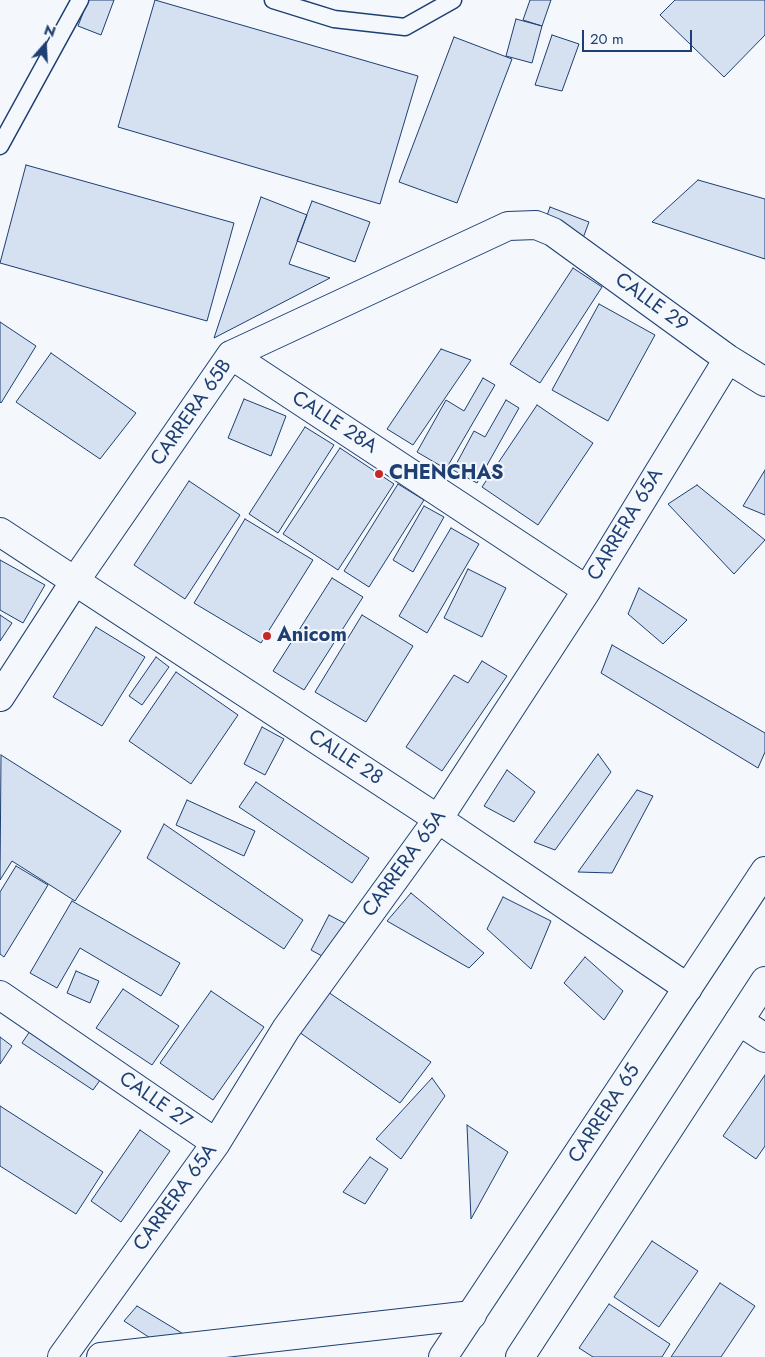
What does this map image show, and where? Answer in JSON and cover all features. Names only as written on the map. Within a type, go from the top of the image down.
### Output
[{"type":"street","name":"CARRERA 65B","points":[[0,697],[75,581],[231,355],[508,226],[536,225]]},
{"type":"street","name":"CALLE 29","points":[[536,225],[552,232],[728,358],[765,382]]},
{"type":"street","name":"CALLE 28A","points":[[231,355],[587,590]]},
{"type":"street","name":"CARRERA 65A","points":[[62,1357],[216,1143],[286,1029],[438,819],[587,590],[728,358]]},
{"type":"street","name":"CALLE 28","points":[[0,532],[438,819],[688,988]]},
{"type":"street","name":"CARRERA 65","points":[[443,1357],[765,871]]},
{"type":"street","points":[[524,1356],[765,981]]},
{"type":"street","name":"CALLE 27","points":[[0,995],[216,1143]]},
{"type":"street","points":[[739,1021],[765,1038]]},
{"type":"street","points":[[101,1357],[472,1315]]},
{"type":"lane","points":[[0,146],[80,0]]},
{"type":"lane","points":[[273,0],[334,19],[405,27],[453,0]]},
{"type":"building","points":[[88,0],[114,0],[101,35],[78,26]]},
{"type":"building","points":[[155,0],[418,76],[380,204],[118,127]]},
{"type":"building","points":[[530,0],[551,0],[542,26],[523,20]]},
{"type":"building","points":[[675,0],[765,0],[765,35],[724,77],[660,15]]},
{"type":"building","points":[[516,19],[542,26],[532,63],[506,56]]},
{"type":"building","points":[[552,35],[579,44],[562,91],[535,85]]},
{"type":"building","points":[[454,37],[512,59],[457,203],[399,182]]},
{"type":"building","points":[[26,165],[234,223],[207,321],[0,263]]},
{"type":"building","points":[[698,180],[765,199],[765,259],[652,222]]},
{"type":"building","points":[[261,197],[307,215],[289,264],[330,278],[214,338]]},
{"type":"building","points":[[312,201],[370,222],[355,262],[297,241]]},
{"type":"building","points":[[550,207],[589,222],[583,238],[544,224]]},
{"type":"building","points":[[573,268],[602,287],[540,383],[510,364]]},
{"type":"building","points":[[599,304],[655,335],[608,421],[552,390]]},
{"type":"building","points":[[0,322],[36,346],[1,403],[0,402]]},
{"type":"building","points":[[441,349],[471,360],[413,445],[387,429]]},
{"type":"building","points":[[51,353],[136,413],[100,459],[16,402]]},
{"type":"building","points":[[483,378],[495,385],[446,469],[417,452],[446,400],[464,411]]},
{"type":"building","points":[[244,399],[286,416],[271,456],[228,438]]},
{"type":"building","points":[[506,400],[519,408],[477,483],[453,470],[474,431],[485,437]]},
{"type":"building","points":[[537,405],[593,443],[538,525],[482,487]]},
{"type":"building","points":[[305,427],[334,445],[278,533],[249,514]]},
{"type":"building","points":[[340,448],[394,484],[338,570],[283,534]]},
{"type":"building","points":[[765,470],[765,515],[743,506]]},
{"type":"building","points":[[189,481],[240,515],[185,599],[134,565]]},
{"type":"building","points":[[398,484],[424,500],[369,587],[344,571]]},
{"type":"building","points":[[697,485],[765,540],[734,574],[668,504]]},
{"type":"building","points":[[424,506],[444,517],[413,572],[393,560]]},
{"type":"building","points":[[245,519],[313,560],[261,643],[194,603]]},
{"type":"building","points":[[451,528],[479,544],[427,633],[399,616]]},
{"type":"building","points":[[0,560],[45,585],[23,623],[0,610]]},
{"type":"building","points":[[468,569],[506,588],[482,637],[444,618]]},
{"type":"building","points":[[332,578],[363,597],[304,690],[273,671]]},
{"type":"building","points":[[639,588],[687,620],[663,644],[628,614]]},
{"type":"building","points":[[0,615],[12,623],[0,641]]},
{"type":"building","points":[[362,615],[413,646],[366,722],[315,692]]},
{"type":"building","points":[[96,627],[145,657],[102,726],[53,697]]},
{"type":"building","points":[[612,645],[765,733],[765,752],[758,768],[601,673]]},
{"type":"building","points":[[156,657],[169,667],[142,705],[129,696]]},
{"type":"building","points":[[482,661],[507,676],[442,771],[406,747],[454,675],[468,683]]},
{"type":"building","points":[[176,672],[238,715],[191,784],[129,741]]},
{"type":"building","points":[[262,727],[284,739],[265,775],[244,764]]},
{"type":"building","points":[[598,754],[611,772],[555,850],[534,842]]},
{"type":"building","points":[[1,755],[121,831],[75,901],[12,861],[0,880]]},
{"type":"building","points":[[507,770],[535,792],[514,822],[484,806]]},
{"type":"building","points":[[256,782],[369,858],[352,883],[239,807]]},
{"type":"building","points":[[637,790],[653,796],[612,873],[578,872]]},
{"type":"building","points":[[187,800],[255,831],[244,856],[176,825]]},
{"type":"building","points":[[164,824],[303,920],[284,949],[147,858]]},
{"type":"building","points":[[16,866],[48,885],[4,957],[0,954],[0,892]]},
{"type":"building","points":[[411,893],[484,953],[469,968],[387,921]]},
{"type":"building","points":[[503,897],[551,921],[531,969],[487,929]]},
{"type":"building","points":[[72,901],[180,963],[161,996],[80,948],[57,988],[30,973]]},
{"type":"building","points":[[329,915],[350,926],[331,961],[311,950]]},
{"type":"building","points":[[585,957],[623,991],[604,1020],[564,983]]},
{"type":"building","points":[[76,971],[99,981],[90,1003],[67,993]]},
{"type":"building","points":[[123,989],[179,1026],[152,1065],[96,1028]]},
{"type":"building","points":[[211,991],[264,1027],[213,1100],[160,1063]]},
{"type":"building","points":[[328,992],[431,1062],[400,1103],[289,1025]]},
{"type":"building","points":[[32,1028],[103,1076],[93,1090],[22,1043]]},
{"type":"building","points":[[0,1037],[12,1046],[0,1064]]},
{"type":"building","points":[[765,1075],[765,1146],[756,1159],[723,1136]]},
{"type":"building","points":[[432,1078],[445,1096],[401,1159],[376,1139]]},
{"type":"building","points":[[0,1106],[103,1172],[76,1214],[0,1166]]},
{"type":"building","points":[[467,1125],[508,1152],[471,1219]]},
{"type":"building","points":[[140,1130],[170,1151],[121,1222],[91,1201]]},
{"type":"building","points":[[370,1157],[388,1169],[365,1204],[343,1192]]},
{"type":"building","points":[[652,1241],[698,1271],[659,1327],[614,1297]]},
{"type":"building","points":[[720,1283],[755,1306],[721,1357],[671,1357]]},
{"type":"building","points":[[609,1304],[670,1344],[662,1357],[593,1357],[579,1348]]},
{"type":"building","points":[[137,1306],[190,1338],[178,1356],[124,1321]]},
{"type":"place","name":"CHENCHAS","points":[[379,474]]},
{"type":"place","name":"Anicom","points":[[267,636]]}]
